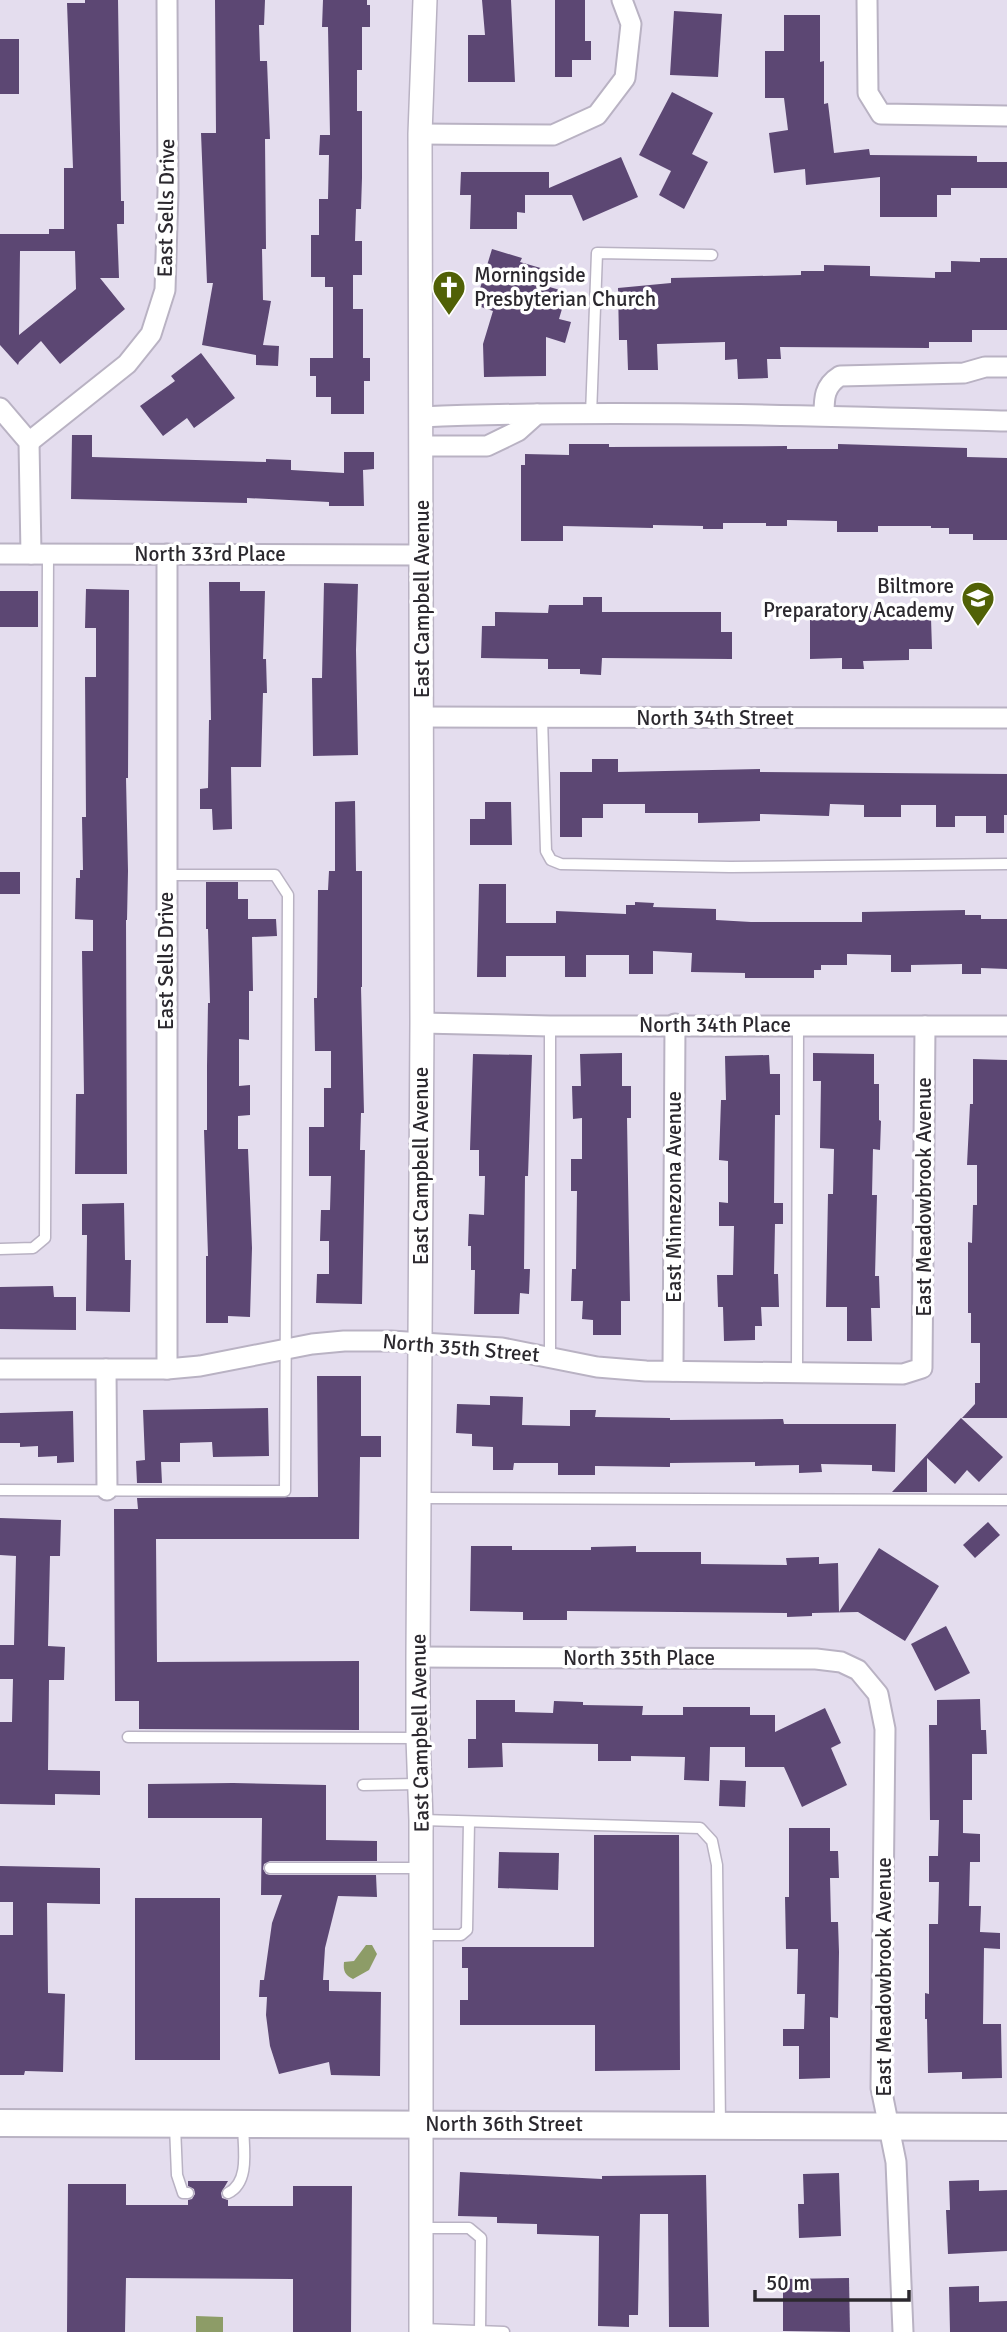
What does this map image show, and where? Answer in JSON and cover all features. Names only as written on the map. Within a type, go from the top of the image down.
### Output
[{"type":"main road","name":"North 36th Street","points":[[0,2123],[1007,2127]]},
{"type":"street","name":"East Sells Drive","points":[[29,442],[127,364],[151,334],[165,290],[168,191],[167,0]]},
{"type":"street","name":"East Campbell Avenue","points":[[421,2331],[421,1820],[418,1738],[422,1023],[420,134],[425,0]]},
{"type":"street","points":[[420,134],[553,135],[597,115],[625,78],[631,24],[622,0]]},
{"type":"street","points":[[867,0],[868,93],[881,114],[1007,116]]},
{"type":"street","points":[[824,415],[824,396],[830,382],[840,376],[964,373],[985,367],[1007,366]]},
{"type":"street","points":[[0,408],[29,442],[40,554]]},
{"type":"street","points":[[499,414],[500,441]]},
{"type":"street","points":[[421,417],[499,414],[824,415],[1007,421]]},
{"type":"street","points":[[421,446],[487,446],[518,431],[537,414]]},
{"type":"street","name":"North 33rd Place","points":[[0,554],[421,555]]},
{"type":"street","name":"East Sells Drive","points":[[167,554],[167,1369]]},
{"type":"street","name":"North 34th Street","points":[[422,717],[1007,718]]},
{"type":"street","name":"North 34th Place","points":[[422,1023],[550,1026],[1007,1026]]},
{"type":"street","name":"East Minnezona Avenue","points":[[673,1371],[675,1024]]},
{"type":"street","name":"East Meadowbrook Avenue","points":[[922,1368],[925,1026]]},
{"type":"street","name":"North 35th Street","points":[[0,1369],[167,1369],[200,1366],[285,1349],[344,1341],[502,1348],[597,1367],[673,1371],[903,1374],[922,1368]]},
{"type":"street","points":[[106,1369],[107,1490]]},
{"type":"street","name":"North 35th Place","points":[[418,1657],[817,1659],[841,1662],[858,1670]]},
{"type":"street","name":"East Meadowbrook Avenue","points":[[858,1670],[878,1694],[885,1729],[881,2088],[895,2162],[903,2332]]},
{"type":"lane","points":[[592,415],[597,253],[712,255]]},
{"type":"lane","points":[[0,1249],[33,1248],[45,1238],[40,554]]},
{"type":"lane","points":[[542,717],[547,851],[551,860],[561,864],[730,867],[1007,864]]},
{"type":"lane","points":[[0,1490],[285,1491],[288,895],[275,875],[166,875]]},
{"type":"lane","points":[[797,1372],[798,1025]]},
{"type":"lane","points":[[550,1026],[550,1356]]},
{"type":"lane","points":[[418,1498],[1007,1500]]},
{"type":"lane","points":[[128,1737],[418,1738]]},
{"type":"lane","points":[[363,1784],[419,1784]]},
{"type":"lane","points":[[421,1820],[699,1828],[712,1841],[717,1864],[720,2125]]},
{"type":"lane","points":[[421,1935],[461,1935],[467,1930],[469,1822]]},
{"type":"lane","points":[[270,1868],[421,1868]]},
{"type":"lane","points":[[228,2193],[242,2181],[243,2123]]},
{"type":"lane","points":[[175,2124],[177,2175],[183,2193],[188,2193]]},
{"type":"lane","points":[[421,2228],[469,2228],[481,2238],[480,2331]]},
{"type":"lane","points":[[421,2331],[504,2332]]},
{"type":"shaded area","points":[[366,1945],[372,1945],[377,1954],[369,1970],[353,1979],[345,1972],[344,1962],[354,1961]]},
{"type":"shaded area","points":[[196,2316],[223,2317],[223,2332],[196,2332]]},
{"type":"building","points":[[85,0],[118,0],[121,201],[124,201],[124,224],[117,224],[119,278],[100,278],[125,309],[60,364],[41,341],[18,365],[0,345],[0,234],[49,234],[49,229],[64,229],[64,168],[73,168],[67,3],[85,3]],"holes":[[[20,251],[75,251],[76,289],[19,335]]]},
{"type":"building","points":[[215,0],[265,0],[264,25],[259,25],[260,61],[267,61],[270,139],[265,139],[266,249],[262,249],[263,300],[271,301],[263,345],[279,346],[278,366],[256,365],[256,355],[202,345],[213,283],[207,283],[201,133],[216,133]]},
{"type":"building","points":[[323,0],[367,0],[367,5],[370,5],[370,27],[362,27],[362,70],[357,70],[357,111],[362,111],[362,178],[361,209],[356,209],[355,241],[362,241],[362,275],[353,275],[353,309],[363,309],[363,358],[370,358],[370,381],[364,381],[364,414],[331,414],[331,397],[316,397],[316,376],[310,376],[310,358],[333,358],[333,287],[325,287],[325,277],[311,277],[311,235],[319,235],[319,199],[328,199],[329,155],[319,155],[320,135],[330,135],[328,27],[322,27]]},
{"type":"building","points":[[482,0],[511,0],[515,82],[468,82],[468,35],[485,35]]},
{"type":"building","points":[[555,0],[585,0],[585,41],[591,41],[591,60],[572,60],[572,77],[555,77]]},
{"type":"building","points":[[674,11],[722,14],[718,77],[670,75]]},
{"type":"building","points":[[784,15],[820,15],[820,62],[824,61],[824,104],[828,103],[834,153],[869,149],[870,155],[977,156],[977,162],[1007,162],[1007,188],[951,188],[951,195],[937,195],[937,217],[880,217],[880,177],[806,185],[805,169],[774,173],[769,133],[788,130],[784,98],[765,98],[765,51],[784,51]]},
{"type":"building","points":[[0,39],[19,39],[19,94],[0,94]]},
{"type":"building","points":[[672,92],[713,113],[692,154],[708,162],[684,209],[659,195],[671,171],[639,155]]},
{"type":"building","points":[[621,157],[638,197],[583,221],[572,195],[525,195],[525,213],[517,212],[517,229],[470,229],[471,195],[460,195],[461,172],[549,172],[549,188]]},
{"type":"building","points":[[492,249],[522,258],[520,262],[544,269],[539,284],[567,292],[559,319],[571,322],[565,343],[546,337],[546,376],[484,377],[483,344],[493,311],[475,305]]},
{"type":"building","points":[[980,258],[1007,258],[1007,330],[972,330],[972,342],[929,342],[929,348],[780,347],[781,359],[767,359],[768,378],[738,379],[737,359],[725,360],[725,342],[657,344],[658,370],[628,370],[627,340],[619,340],[618,288],[671,283],[671,278],[801,275],[801,271],[824,271],[824,265],[870,266],[870,276],[935,278],[935,272],[951,272],[951,261],[980,262]]},
{"type":"building","points":[[201,353],[235,398],[194,428],[187,418],[163,436],[140,406],[175,381],[171,376]]},
{"type":"building","points":[[72,435],[92,435],[92,457],[266,462],[266,459],[291,460],[291,470],[344,473],[344,452],[374,452],[374,469],[363,470],[364,506],[329,506],[329,502],[247,498],[247,503],[71,499]]},
{"type":"building","points":[[569,444],[609,444],[609,447],[787,446],[787,449],[838,449],[838,444],[967,448],[967,457],[1007,458],[1007,540],[973,540],[973,534],[949,534],[949,528],[931,526],[878,526],[878,532],[837,532],[837,521],[787,520],[787,526],[723,523],[723,529],[653,525],[653,528],[563,526],[563,541],[521,541],[521,465],[525,465],[525,454],[569,455]]},
{"type":"building","points":[[209,582],[240,582],[240,591],[265,591],[263,659],[266,659],[267,693],[263,693],[261,767],[231,767],[232,829],[213,830],[212,809],[200,809],[200,789],[208,788],[211,720]]},
{"type":"building","points":[[324,583],[358,584],[358,755],[313,756],[312,678],[322,678]]},
{"type":"building","points":[[86,589],[129,590],[126,778],[127,1174],[75,1174],[76,1094],[84,1094],[82,951],[93,951],[93,920],[75,919],[76,878],[80,878],[80,870],[83,870],[82,817],[86,817],[85,677],[96,677],[96,628],[85,628]]},
{"type":"building","points":[[0,591],[38,591],[38,627],[0,627]]},
{"type":"building","points":[[583,597],[602,597],[602,612],[721,612],[721,632],[732,632],[732,659],[602,658],[601,675],[580,674],[580,669],[548,669],[548,659],[481,658],[482,626],[495,626],[495,612],[548,613],[549,605],[583,605]]},
{"type":"building","points":[[917,610],[917,618],[931,618],[932,649],[909,649],[909,660],[863,661],[864,669],[842,669],[842,658],[810,659],[810,613]]},
{"type":"building","points":[[592,759],[618,759],[618,772],[760,769],[760,772],[1007,774],[1007,815],[1004,815],[1004,833],[986,833],[986,816],[955,816],[955,827],[936,827],[936,805],[901,805],[901,817],[864,817],[864,805],[830,804],[829,816],[760,814],[760,821],[698,823],[698,813],[645,813],[645,804],[603,804],[603,818],[582,818],[582,837],[560,837],[560,772],[592,772]]},
{"type":"building","points":[[355,801],[356,871],[362,871],[364,1113],[361,1113],[360,1150],[365,1150],[362,1304],[316,1303],[317,1274],[329,1274],[329,1241],[320,1241],[321,1210],[330,1210],[331,1176],[309,1176],[309,1127],[324,1127],[324,1088],[331,1088],[331,1051],[315,1051],[318,890],[328,890],[329,871],[335,871],[335,802]]},
{"type":"building","points":[[485,802],[511,802],[512,845],[470,845],[470,819],[485,819]]},
{"type":"building","points":[[0,872],[20,872],[20,894],[0,894]]},
{"type":"building","points":[[206,882],[238,882],[238,899],[248,899],[248,919],[276,919],[277,936],[252,937],[253,991],[249,991],[249,1040],[239,1039],[239,1086],[250,1085],[250,1115],[238,1116],[238,1149],[248,1149],[252,1248],[250,1317],[228,1316],[228,1323],[206,1323],[208,1256],[204,1130],[207,1130],[210,1003]]},
{"type":"building","points":[[479,884],[506,884],[506,923],[556,923],[556,911],[626,914],[626,905],[635,905],[635,902],[654,903],[653,907],[716,909],[716,920],[751,922],[862,922],[862,912],[965,910],[965,915],[981,915],[981,919],[1007,919],[1007,969],[981,968],[981,974],[962,974],[962,964],[911,965],[911,972],[891,972],[891,955],[847,954],[847,965],[821,965],[821,970],[814,970],[814,978],[745,978],[745,973],[691,972],[692,953],[653,951],[653,974],[629,974],[629,955],[586,955],[586,977],[565,977],[565,956],[506,956],[506,977],[477,977]]},
{"type":"building","points":[[622,1053],[622,1086],[631,1086],[631,1118],[627,1118],[630,1301],[621,1301],[621,1335],[593,1335],[593,1320],[582,1319],[583,1301],[571,1301],[572,1269],[576,1269],[577,1191],[571,1191],[571,1159],[582,1159],[582,1118],[573,1119],[572,1086],[581,1086],[580,1054]]},
{"type":"building","points":[[813,1053],[874,1054],[874,1084],[879,1084],[881,1121],[880,1150],[873,1149],[872,1195],[877,1195],[875,1276],[879,1276],[880,1308],[871,1308],[872,1341],[847,1341],[847,1307],[826,1307],[828,1194],[833,1194],[834,1149],[820,1148],[821,1081],[813,1081]]},
{"type":"building","points":[[473,1054],[532,1055],[528,1176],[525,1176],[524,1269],[530,1269],[529,1294],[520,1293],[519,1314],[474,1314],[475,1270],[471,1270],[471,1246],[468,1246],[469,1214],[484,1215],[485,1176],[479,1176],[479,1150],[470,1150]]},
{"type":"building","points":[[769,1055],[770,1074],[780,1074],[780,1115],[775,1115],[774,1203],[783,1203],[783,1224],[775,1224],[774,1274],[778,1274],[779,1307],[761,1307],[762,1326],[755,1326],[755,1340],[724,1341],[723,1307],[718,1307],[717,1275],[733,1275],[734,1226],[719,1226],[719,1202],[728,1203],[728,1161],[719,1160],[721,1100],[726,1100],[725,1056]]},
{"type":"building","points":[[973,1059],[1007,1060],[1007,1418],[962,1418],[975,1404],[975,1383],[980,1383],[980,1343],[971,1343],[971,1313],[968,1313],[968,1242],[972,1243],[973,1205],[977,1205],[977,1165],[967,1165],[970,1104],[973,1104]]},
{"type":"building","points":[[124,1203],[125,1260],[131,1260],[130,1312],[86,1311],[87,1235],[82,1235],[82,1204]]},
{"type":"building","points":[[53,1286],[54,1297],[76,1297],[76,1330],[0,1329],[0,1287]]},
{"type":"building","points":[[317,1376],[361,1376],[361,1436],[381,1436],[381,1457],[360,1457],[359,1539],[156,1539],[157,1662],[359,1661],[359,1730],[139,1729],[139,1701],[115,1701],[114,1509],[138,1509],[137,1498],[318,1497]]},
{"type":"building","points":[[490,1396],[523,1397],[522,1425],[570,1426],[570,1410],[596,1410],[595,1417],[670,1420],[783,1419],[784,1424],[896,1424],[895,1472],[872,1471],[872,1465],[821,1464],[822,1472],[799,1473],[799,1465],[755,1466],[755,1462],[670,1463],[670,1467],[595,1466],[595,1475],[558,1475],[558,1463],[514,1463],[513,1470],[493,1470],[493,1447],[472,1446],[472,1434],[456,1433],[457,1404],[490,1405]]},
{"type":"building","points":[[268,1408],[269,1456],[213,1457],[212,1442],[180,1443],[180,1462],[161,1462],[162,1483],[137,1483],[136,1461],[145,1460],[143,1410]]},
{"type":"building","points":[[73,1411],[74,1462],[57,1463],[57,1456],[38,1457],[38,1446],[20,1447],[20,1443],[0,1443],[0,1413]]},
{"type":"building","points":[[961,1418],[1003,1457],[979,1482],[967,1470],[955,1484],[927,1458],[927,1492],[892,1492]]},
{"type":"building","points":[[0,1518],[61,1520],[60,1556],[50,1556],[48,1646],[65,1647],[64,1680],[49,1680],[48,1770],[100,1771],[100,1795],[55,1794],[55,1805],[0,1804],[0,1722],[12,1722],[13,1679],[0,1679],[0,1645],[14,1645],[16,1556],[0,1555]]},
{"type":"building","points":[[988,1522],[1000,1535],[975,1558],[963,1545]]},
{"type":"building","points":[[471,1546],[512,1546],[512,1550],[591,1550],[591,1547],[636,1546],[636,1552],[701,1552],[701,1564],[787,1565],[786,1558],[819,1557],[819,1564],[838,1563],[839,1612],[879,1548],[939,1586],[905,1641],[858,1612],[812,1613],[812,1616],[787,1617],[787,1613],[567,1611],[567,1620],[523,1620],[523,1612],[470,1611]]},
{"type":"building","points":[[946,1626],[970,1673],[935,1691],[911,1644]]},
{"type":"building","points":[[980,1699],[981,1730],[986,1730],[987,1754],[972,1754],[972,1800],[963,1800],[963,1833],[980,1834],[980,1862],[970,1862],[969,1906],[981,1906],[980,1932],[1000,1933],[1000,1949],[984,1948],[983,2024],[1001,2024],[1002,2078],[962,2079],[962,2072],[928,2073],[925,1993],[929,1994],[929,1924],[938,1924],[939,1882],[929,1882],[929,1856],[938,1856],[939,1820],[930,1820],[929,1725],[937,1725],[937,1700]]},
{"type":"building","points":[[476,1700],[515,1700],[515,1712],[553,1713],[554,1701],[583,1702],[583,1705],[643,1706],[642,1715],[683,1715],[683,1707],[750,1707],[750,1715],[775,1715],[775,1732],[825,1708],[841,1743],[831,1748],[847,1785],[802,1807],[784,1767],[745,1767],[745,1747],[710,1747],[709,1781],[684,1780],[685,1757],[631,1756],[631,1761],[598,1761],[598,1744],[502,1743],[503,1767],[468,1768],[468,1739],[476,1739]]},
{"type":"building","points":[[720,1780],[746,1781],[745,1807],[719,1806]]},
{"type":"building","points":[[148,1784],[326,1785],[326,1840],[377,1841],[377,1861],[270,1861],[264,1864],[263,1869],[270,1875],[376,1875],[377,1897],[338,1896],[325,1948],[323,1980],[329,1980],[329,1991],[381,1992],[380,2076],[331,2075],[329,2062],[279,2074],[270,2046],[267,1997],[259,1997],[272,1923],[282,1895],[261,1895],[262,1818],[148,1818]]},
{"type":"building","points":[[789,1828],[830,1828],[830,1851],[838,1851],[839,1878],[830,1878],[831,1922],[838,1922],[839,1952],[838,2018],[830,2017],[830,2078],[799,2079],[799,2046],[783,2046],[783,2029],[804,2029],[805,1994],[797,1994],[798,1949],[786,1949],[785,1897],[789,1897]]},
{"type":"building","points":[[594,1835],[679,1835],[680,2070],[595,2071],[595,2025],[460,2025],[460,2000],[468,2000],[468,1968],[462,1968],[462,1947],[594,1947]]},
{"type":"building","points":[[499,1852],[559,1853],[558,1890],[498,1888]]},
{"type":"building","points":[[0,1866],[100,1868],[100,1904],[47,1903],[48,1993],[65,1994],[63,2072],[25,2071],[24,2075],[0,2075],[0,1935],[13,1935],[13,1902],[0,1902]]},
{"type":"building","points":[[135,1898],[220,1898],[220,2060],[135,2060]]},
{"type":"building","points":[[460,2172],[602,2179],[602,2176],[706,2175],[709,2327],[669,2327],[668,2214],[640,2214],[638,2315],[629,2315],[629,2327],[598,2326],[599,2236],[537,2234],[537,2224],[497,2223],[497,2217],[458,2216]]},
{"type":"building","points":[[839,2173],[841,2236],[799,2238],[798,2204],[804,2204],[803,2174]]},
{"type":"building","points":[[979,2180],[979,2191],[1007,2190],[1007,2251],[948,2254],[946,2210],[950,2210],[949,2181]]},
{"type":"building","points":[[188,2181],[228,2181],[221,2193],[222,2198],[228,2200],[228,2206],[293,2206],[293,2186],[352,2186],[351,2332],[293,2332],[293,2279],[126,2278],[125,2332],[67,2332],[68,2184],[126,2184],[126,2205],[188,2205],[188,2200],[195,2194],[194,2189],[188,2186]]},
{"type":"building","points":[[849,2278],[850,2332],[783,2331],[783,2279]]},
{"type":"building","points":[[979,2286],[979,2302],[1007,2301],[1007,2332],[950,2332],[949,2287]]},
{"type":"place","name":"Morningside Presbyterian Church","points":[[449,317]]},
{"type":"place","name":"Biltmore Preparatory Academy","points":[[978,628]]}]
